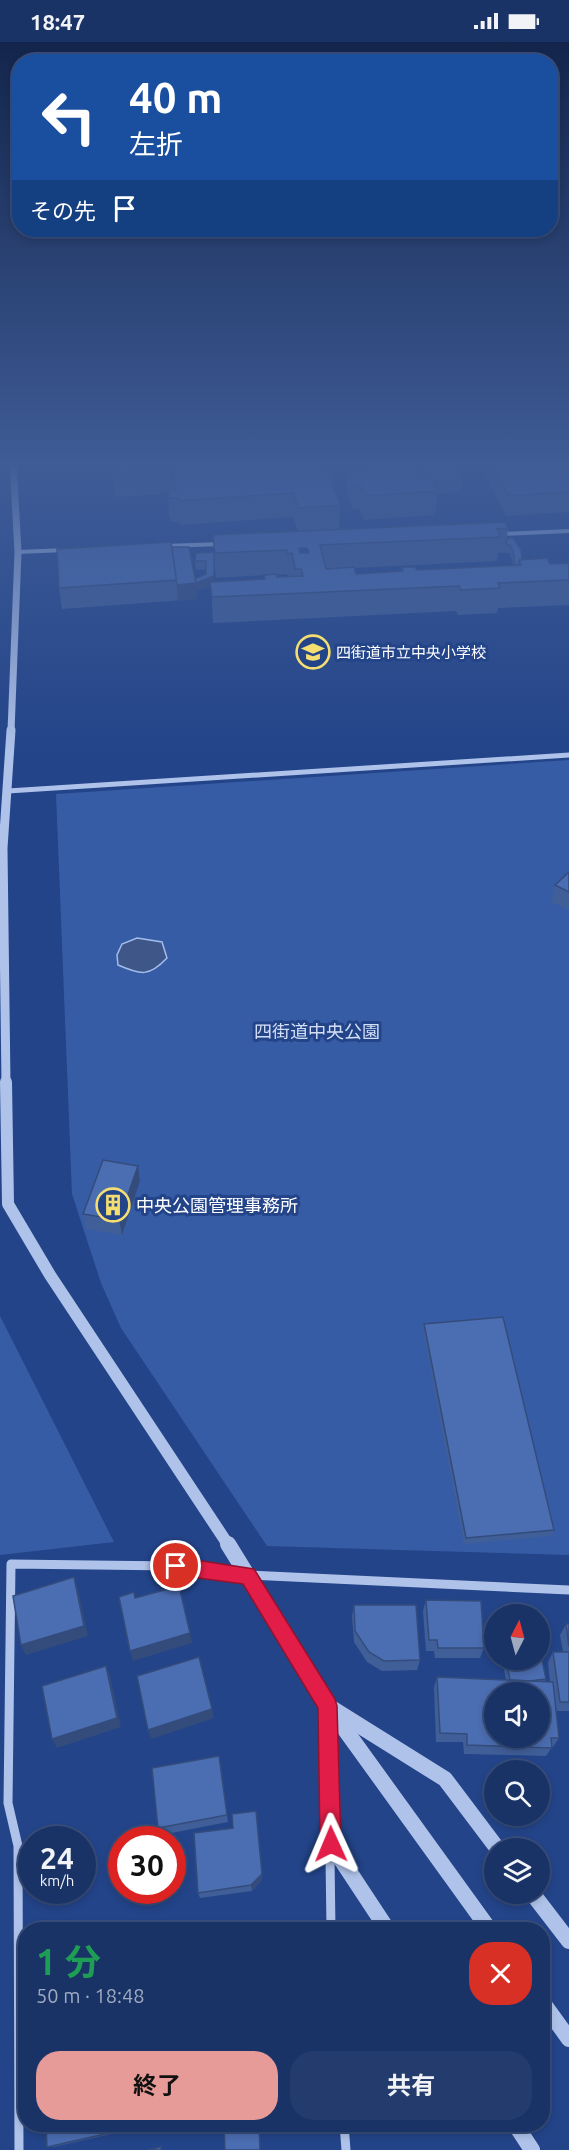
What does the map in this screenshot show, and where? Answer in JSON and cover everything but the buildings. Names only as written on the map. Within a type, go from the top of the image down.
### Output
[{"type":"street","points":[[18,559],[8,791],[3,848],[6,936],[4,1205],[248,1575],[328,1706],[484,1922]]},
{"type":"street","points":[[0,726],[10,726]]},
{"type":"street","points":[[8,791],[569,755]]},
{"type":"street","points":[[18,1922],[18,1846],[8,1803],[12,1564],[176,1566],[248,1575],[569,1590]]},
{"type":"street","points":[[328,1706],[331,1922]]},
{"type":"street","points":[[328,1706],[445,1779],[489,1838]]},
{"type":"street","points":[[331,1844],[382,1922]]},
{"type":"street","points":[[540,1904],[569,1941]]},
{"type":"street","points":[[550,2013],[569,2039]]},
{"type":"street","points":[[20,2132],[20,2150]]},
{"type":"street","points":[[345,2132],[346,2150]]},
{"type":"street","points":[[520,2132],[532,2150]]},
{"type":"green space","name":"四街道中央公園","points":[[569,760],[569,1555],[267,1546],[121,1328],[101,1283],[72,1194],[56,794]]},
{"type":"green space","points":[[0,1316],[114,1542],[0,1555]]},
{"type":"shaded area","points":[[137,938],[162,942],[167,958],[155,969],[144,972],[133,971],[118,965],[117,955],[122,944]]},
{"type":"place","name":"四街道市立中央小学校","points":[[313,652]]},
{"type":"place","name":"中央公園管理事務所","points":[[113,1205]]},
{"type":"route","points":[[176,1566],[248,1575],[328,1706],[331,1844]]}]
